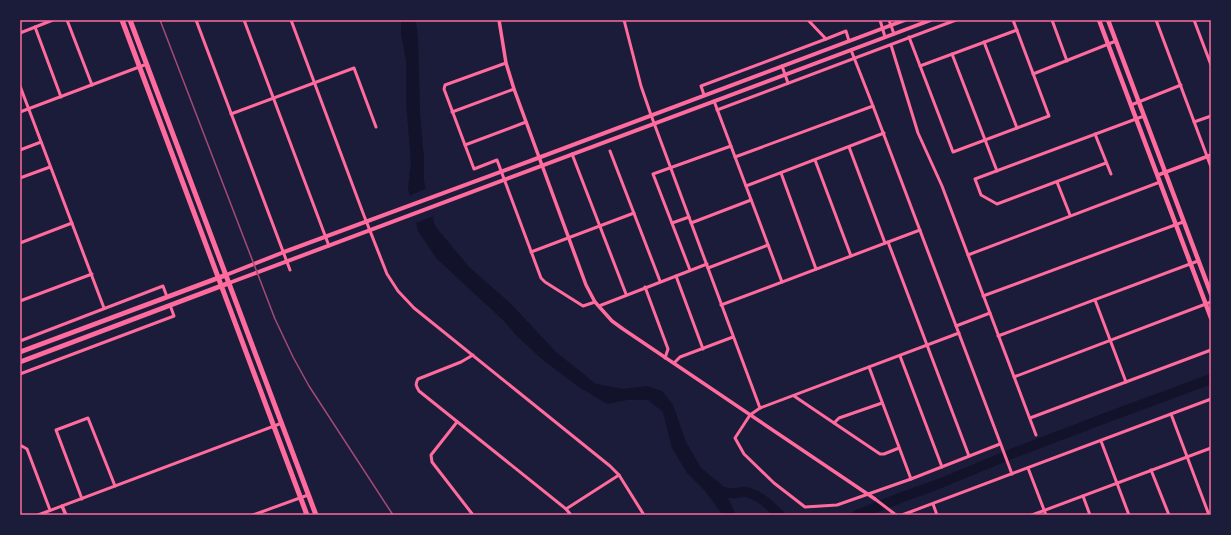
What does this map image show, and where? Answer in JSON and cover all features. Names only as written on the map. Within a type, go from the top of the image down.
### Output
[{"type":"highway","points":[[122,20],[307,515]]},
{"type":"highway","points":[[130,20],[316,515]]},
{"type":"highway","points":[[20,352],[226,275]]},
{"type":"highway","points":[[20,362],[229,284]]},
{"type":"main road","points":[[226,275],[905,20]]},
{"type":"main road","points":[[229,284],[542,165],[931,20]]},
{"type":"main road","points":[[1099,20],[1191,264],[1208,303],[1211,318]]},
{"type":"main road","points":[[1108,20],[1211,294]]},
{"type":"street","points":[[20,32],[53,20]]},
{"type":"street","points":[[67,20],[92,85]]},
{"type":"street","points":[[196,20],[290,270]]},
{"type":"street","points":[[244,20],[329,246]]},
{"type":"street","points":[[291,20],[366,222],[387,274],[398,291],[414,308],[610,466],[619,475],[644,515]]},
{"type":"street","points":[[500,20],[506,63],[514,89],[586,285],[598,306],[612,321],[868,494],[896,515]]},
{"type":"street","points":[[624,20],[641,86],[651,116],[760,408]]},
{"type":"street","points":[[808,20],[826,39]]},
{"type":"street","points":[[880,20],[885,37]]},
{"type":"street","points":[[889,20],[894,34]]},
{"type":"street","points":[[717,110],[956,20]]},
{"type":"street","points":[[909,37],[953,152],[1049,116],[1013,20]]},
{"type":"street","points":[[1052,20],[1067,61]]},
{"type":"street","points":[[1156,20],[1194,122],[1209,156],[1211,167]]},
{"type":"street","points":[[1194,20],[1211,65]]},
{"type":"street","points":[[35,27],[61,97]]},
{"type":"street","points":[[920,66],[1017,30]]},
{"type":"street","points":[[704,95],[701,86],[846,31],[849,41]]},
{"type":"street","points":[[1033,74],[1116,41]]},
{"type":"street","points":[[984,42],[1017,128]]},
{"type":"street","points":[[891,45],[918,133],[942,186],[1036,435]]},
{"type":"street","points":[[851,50],[874,106],[1012,474]]},
{"type":"street","points":[[952,54],[997,171]]},
{"type":"street","points":[[506,63],[445,85],[444,89],[452,112],[474,169],[497,160],[541,278],[583,306],[595,302]]},
{"type":"street","points":[[20,112],[147,64]]},
{"type":"street","points":[[782,66],[788,83]]},
{"type":"street","points":[[231,114],[354,68],[376,127]]},
{"type":"street","points":[[1131,105],[1180,85]]},
{"type":"street","points":[[20,86],[104,308]]},
{"type":"street","points":[[452,112],[514,89]]},
{"type":"street","points":[[714,101],[782,282]]},
{"type":"street","points":[[735,157],[874,106]]},
{"type":"street","points":[[1106,163],[997,204],[982,195],[975,179],[1144,116]]},
{"type":"street","points":[[1194,122],[1211,116]]},
{"type":"street","points":[[465,145],[526,122]]},
{"type":"street","points":[[746,186],[884,133]]},
{"type":"street","points":[[1096,134],[1111,174]]},
{"type":"street","points":[[20,150],[41,142]]},
{"type":"street","points":[[690,270],[653,174],[731,146]]},
{"type":"street","points":[[849,147],[969,456]]},
{"type":"street","points":[[610,151],[660,281]]},
{"type":"street","points":[[572,154],[626,294]]},
{"type":"street","points":[[1158,175],[1209,156]]},
{"type":"street","points":[[815,160],[851,256]]},
{"type":"street","points":[[20,178],[50,167]]},
{"type":"street","points":[[781,173],[816,269]]},
{"type":"street","points":[[1057,182],[1070,215]]},
{"type":"street","points":[[968,254],[1160,182]]},
{"type":"street","points":[[691,223],[751,200]]},
{"type":"street","points":[[531,252],[634,213]]},
{"type":"street","points":[[672,223],[689,217]]},
{"type":"street","points":[[984,296],[1183,222]]},
{"type":"street","points":[[20,243],[72,223]]},
{"type":"street","points":[[721,305],[920,230]]},
{"type":"street","points":[[598,306],[690,270],[707,266],[768,245]]},
{"type":"street","points":[[998,336],[1199,261]]},
{"type":"street","points":[[20,301],[92,274]]},
{"type":"street","points":[[676,276],[704,348]]},
{"type":"street","points":[[20,341],[163,286],[167,297]]},
{"type":"street","points":[[645,287],[668,349],[665,358]]},
{"type":"street","points":[[1095,300],[1126,382]]},
{"type":"street","points":[[1014,377],[1208,303]]},
{"type":"street","points":[[20,374],[174,316],[170,306]]},
{"type":"street","points":[[956,326],[990,314]]},
{"type":"street","points":[[959,333],[760,408],[750,415],[735,438],[744,454],[774,483],[805,507],[837,505],[911,479],[1000,444]]},
{"type":"street","points":[[674,363],[680,357],[733,337]]},
{"type":"street","points":[[1030,418],[1211,350]]},
{"type":"street","points":[[473,356],[418,379],[416,386],[419,391],[566,509],[571,515]]},
{"type":"street","points":[[900,356],[942,467]]},
{"type":"street","points":[[869,367],[911,479]]},
{"type":"street","points":[[794,396],[880,454],[884,454],[899,448]]},
{"type":"street","points":[[902,515],[1211,399]]},
{"type":"street","points":[[834,423],[840,418],[882,403]]},
{"type":"street","points":[[1171,414],[1209,515]]},
{"type":"street","points":[[82,499],[56,430],[88,418],[115,486]]},
{"type":"street","points":[[457,422],[431,455],[432,462],[473,515]]},
{"type":"street","points":[[38,515],[282,423]]},
{"type":"street","points":[[1101,441],[1129,515]]},
{"type":"street","points":[[20,445],[27,449],[50,510]]},
{"type":"street","points":[[1032,515],[1211,448]]},
{"type":"street","points":[[1028,468],[1046,515]]},
{"type":"street","points":[[1151,470],[1169,515]]},
{"type":"street","points":[[566,509],[619,475]]},
{"type":"street","points":[[253,515],[308,495]]},
{"type":"street","points":[[1083,496],[1090,515]]},
{"type":"street","points":[[933,504],[938,515]]},
{"type":"street","points":[[62,506],[66,515]]},
{"type":"shaded area","points":[[401,20],[416,20],[424,181],[435,226],[469,267],[510,303],[556,352],[596,384],[623,389],[647,386],[662,391],[673,405],[686,442],[701,468],[721,484],[736,515],[723,515],[705,491],[687,473],[672,448],[663,412],[648,400],[627,400],[607,404],[579,387],[544,361],[517,336],[503,320],[437,259],[418,231],[408,188],[411,161],[406,103],[406,60],[401,34]]},
{"type":"pier","points":[[428,188],[434,216],[414,224],[408,196]]},
{"type":"waterway","points":[[857,515],[936,485],[1016,452],[1211,379]]},
{"type":"waterway","points":[[713,487],[728,493],[751,493],[764,501],[780,515]]},
{"type":"railway","points":[[160,20],[275,319],[309,386],[393,515]]}]
